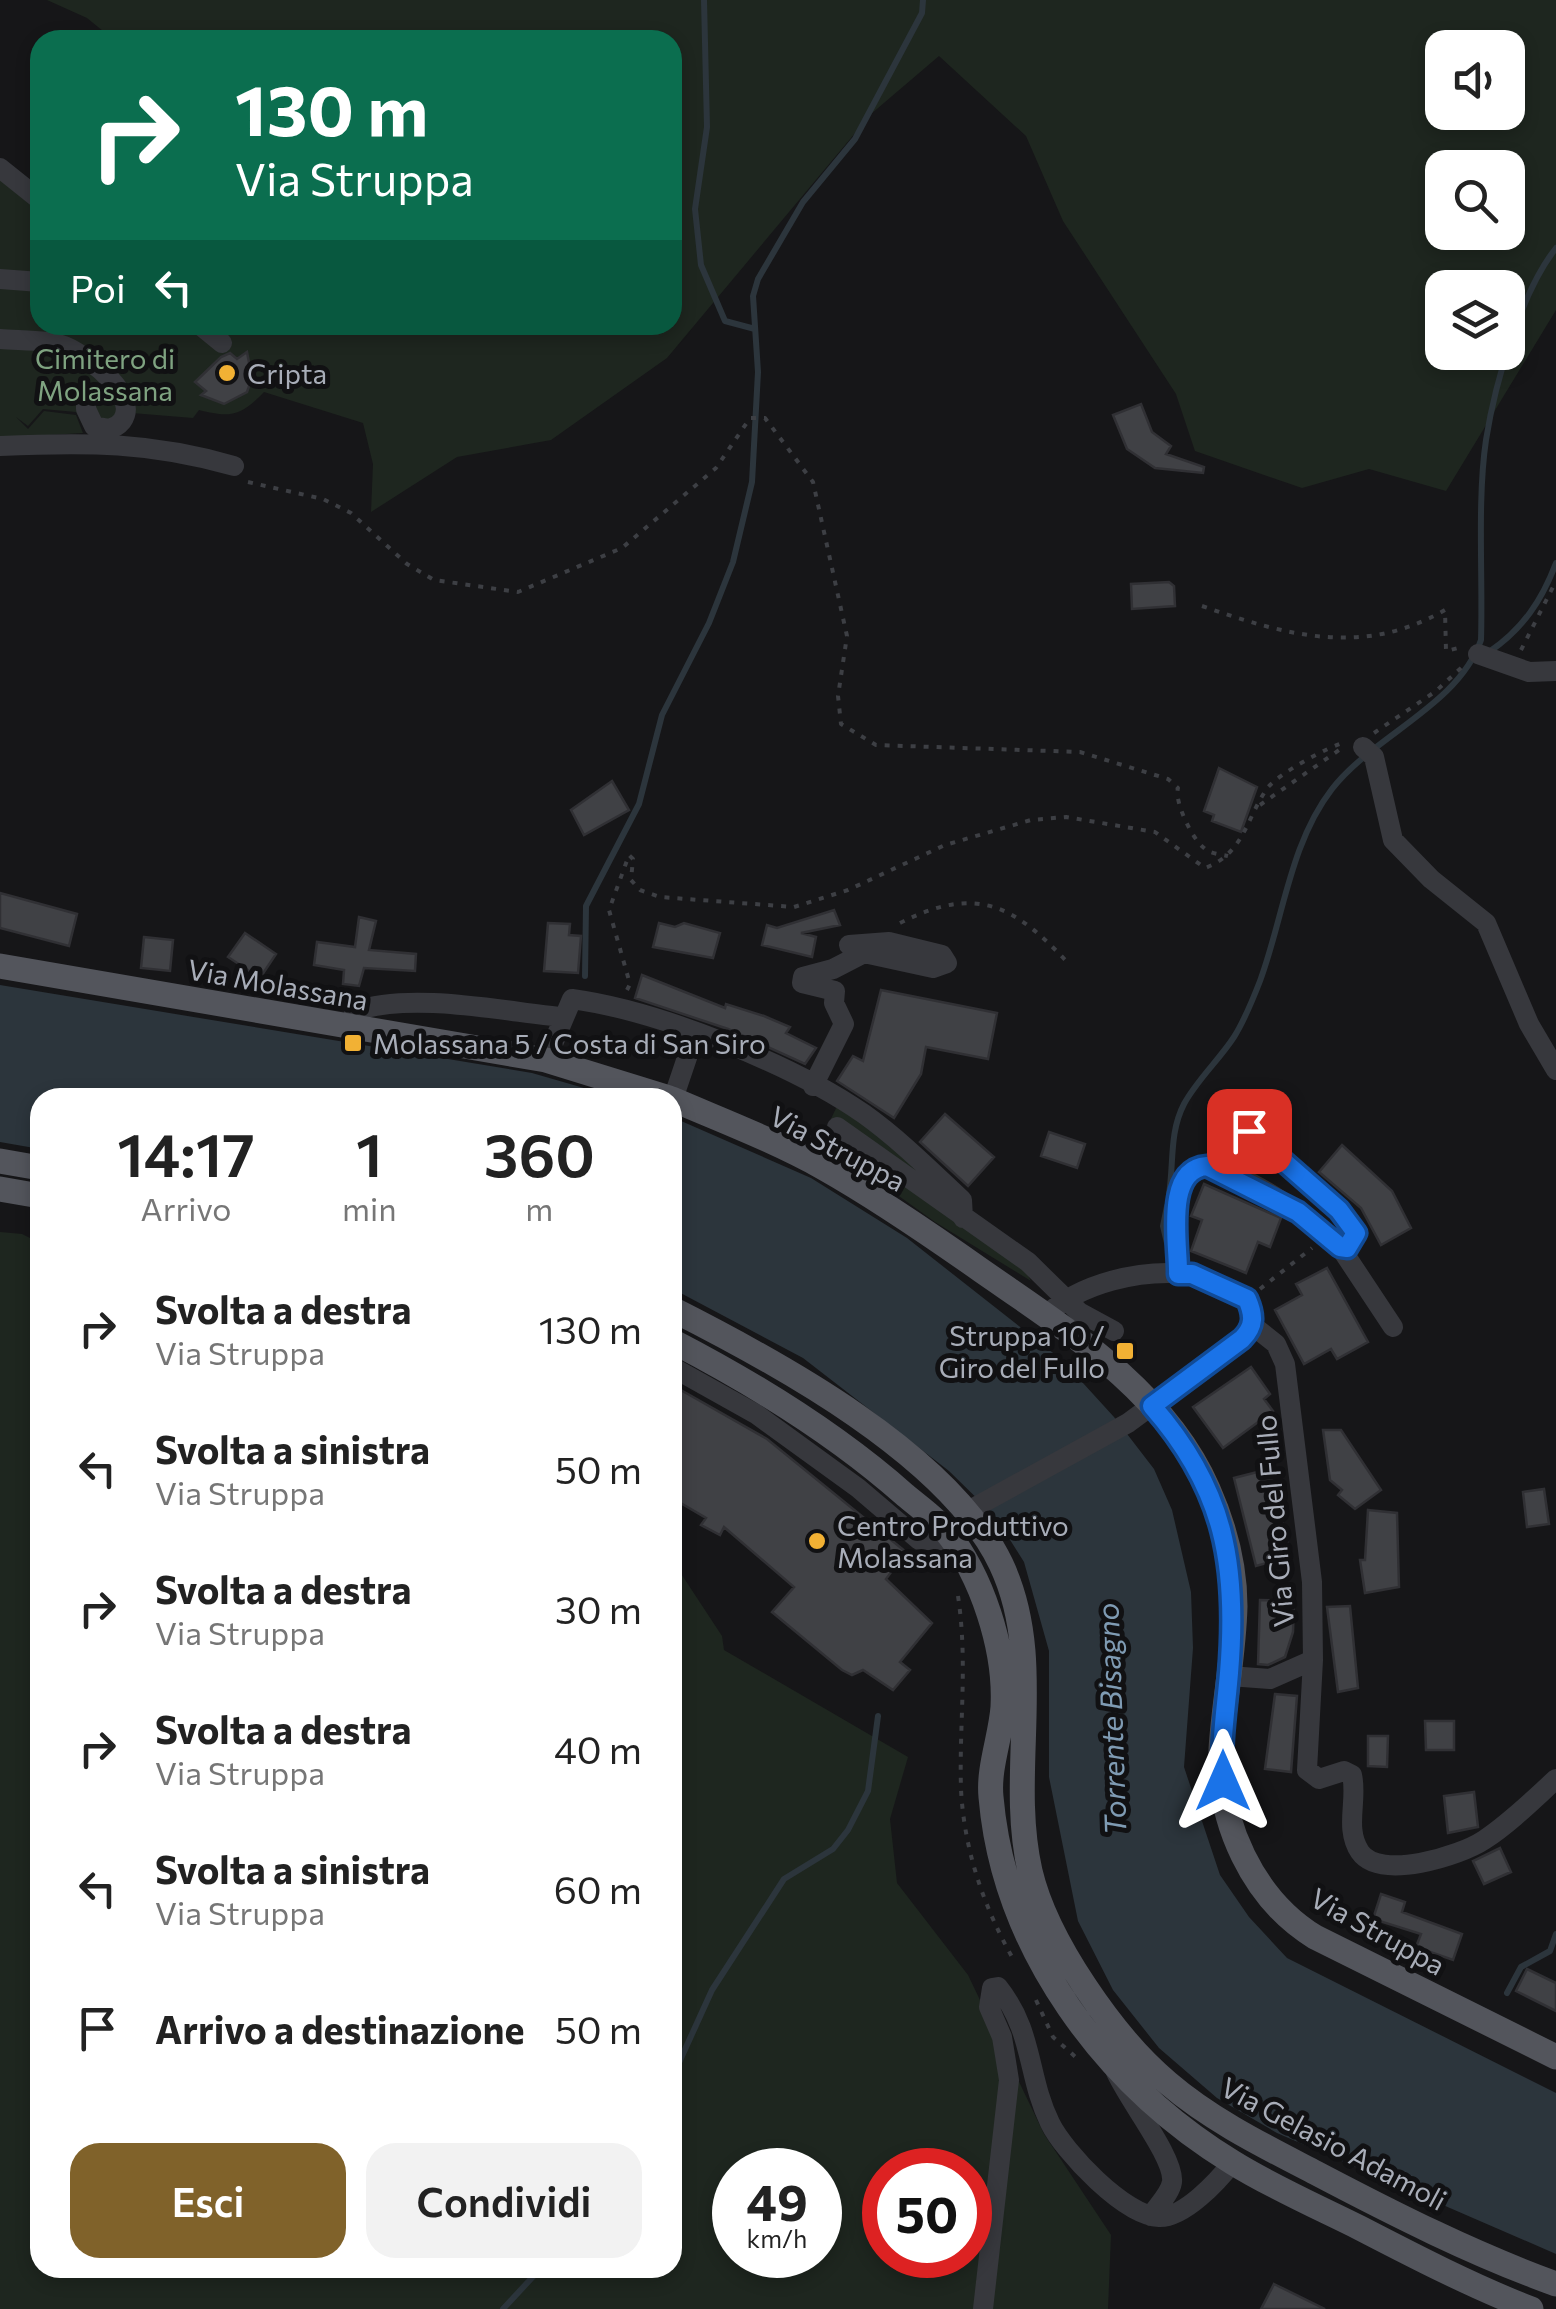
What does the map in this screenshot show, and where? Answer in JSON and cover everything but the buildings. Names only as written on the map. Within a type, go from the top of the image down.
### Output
[{"type":"main road","name":"Via Molassana","points":[[0,966],[546,1060]]},
{"type":"main road","name":"Via Struppa","points":[[546,1060],[638,1088]]},
{"type":"main road","name":"Via Struppa","points":[[682,1103],[822,1167],[968,1262],[1055,1307],[1152,1406],[1180,1437],[1208,1488],[1222,1527],[1235,1605],[1220,1752],[1227,1811],[1244,1857],[1273,1901],[1323,1942],[1556,2057]]},
{"type":"main road","points":[[0,1161],[30,1166]]},
{"type":"main road","points":[[0,1189],[30,1194]]},
{"type":"main road","name":"Via Gelasio Adamoli","points":[[682,1314],[776,1361],[903,1452],[972,1509],[1000,1562],[1019,1626],[1026,1689],[1024,1796],[1030,1871],[1071,1965],[1116,2030],[1168,2084],[1256,2142],[1498,2263],[1556,2284]]},
{"type":"main road","points":[[682,1345],[760,1387],[883,1476],[951,1541],[983,1598],[995,1638],[1003,1705],[990,1794],[1008,1883],[1048,1976],[1114,2067],[1153,2105],[1232,2162],[1486,2292],[1531,2309]]},
{"type":"street","points":[[0,168],[30,192]]},
{"type":"street","points":[[0,278],[30,281]]},
{"type":"street","points":[[212,335],[222,343]]},
{"type":"street","points":[[0,339],[67,346],[101,368],[126,406],[126,415],[118,426],[106,430],[94,426],[86,408],[86,394]]},
{"type":"street","points":[[0,446],[79,442],[144,445],[232,472]]},
{"type":"street","points":[[1481,655],[1513,668],[1556,671]]},
{"type":"street","points":[[1367,744],[1393,840],[1430,880],[1486,923],[1529,1024],[1556,1070]]},
{"type":"street","points":[[816,1087],[844,1024],[832,988],[802,983],[803,977],[833,970],[864,953],[946,967],[946,959],[935,952],[888,942],[858,945]]},
{"type":"street","points":[[546,1060],[561,1017],[572,999],[621,1009],[696,1034],[816,1087],[862,1113],[967,1216],[968,1262]]},
{"type":"street","points":[[349,1027],[355,1011],[386,1006],[446,1006],[561,1017]]},
{"type":"street","points":[[816,1087],[852,1032]]},
{"type":"street","points":[[675,1088],[696,1034]]},
{"type":"street","name":"Via Struppa","points":[[860,1146],[862,1113]]},
{"type":"street","name":"Via Struppa","points":[[838,1126],[860,1146],[967,1216],[1028,1262],[1055,1307],[1114,1331]]},
{"type":"street","points":[[1178,1274],[1174,1217],[1187,1177],[1199,1167],[1220,1170],[1260,1191],[1347,1248],[1354,1242],[1354,1228],[1249,1131]]},
{"type":"street","points":[[1334,1241],[1394,1328]]},
{"type":"street","points":[[972,1509],[1128,1423],[1242,1339],[1252,1325],[1247,1299],[1192,1274],[1097,1286],[1055,1307]]},
{"type":"street","name":"Via Giro del Fullo","points":[[1252,1325],[1281,1352],[1287,1378],[1312,1582],[1313,1660],[1306,1763],[1313,1778],[1344,1771],[1352,1775],[1355,1841],[1368,1860],[1387,1866],[1468,1849],[1496,1831],[1556,1778]]},
{"type":"street","points":[[682,1373],[756,1414],[858,1488],[919,1540],[951,1541]]},
{"type":"street","name":"Via Giro del Fullo","points":[[1229,1676],[1270,1679],[1313,1660]]},
{"type":"street","points":[[984,2309],[1009,2080],[1002,2037],[989,2007],[992,1988],[1002,1990],[1020,2018],[1048,2119],[1058,2137],[1126,2204],[1151,2216],[1173,2214],[1223,2176],[1232,2162]]},
{"type":"street","points":[[1114,2067],[1128,2100],[1172,2167],[1170,2190],[1151,2216]]},
{"type":"path","points":[[232,472],[323,499],[351,513],[407,564],[434,580],[518,592],[622,548],[716,468],[750,418],[765,418],[813,482],[847,636],[838,712],[841,724],[851,734],[876,745],[1080,752],[1168,779],[1178,788],[1176,800],[1198,842],[1210,852],[1228,856]]},
{"type":"path","points":[[1513,668],[1556,581]]},
{"type":"path","points":[[1202,606],[1254,624],[1348,641],[1395,634],[1445,610],[1446,650],[1465,646],[1481,655],[1367,744],[1334,752],[1256,808]]},
{"type":"path","points":[[621,1009],[630,984],[608,910],[628,856],[633,858],[634,886],[648,894],[775,908],[824,899],[924,853],[1031,820],[1085,817],[1156,832],[1205,868],[1228,856],[1273,781],[1330,746],[1367,744]]},
{"type":"path","points":[[858,945],[925,912],[973,902],[997,904],[1018,915],[1069,964]]},
{"type":"path","points":[[1247,1299],[1334,1241]]},
{"type":"green space","name":"Cimitero di Molassana","points":[[47,0],[1556,0],[1556,310],[1525,361],[1525,270],[1425,270],[1425,370],[1520,370],[1446,491],[1369,469],[1302,488],[1195,451],[1176,394],[1063,221],[1026,136],[939,56],[871,114],[667,358],[551,440],[457,457],[371,512],[373,464],[363,423],[264,392],[235,413],[199,410],[193,418],[132,413],[97,437],[84,428],[76,412],[43,409],[28,426],[16,417],[28,429],[44,411],[76,415],[83,433],[0,438],[0,180],[30,180],[30,335],[682,335],[682,30],[102,30],[87,18]]},
{"type":"green space","points":[[839,1102],[1011,1244],[1031,1281],[935,1222],[821,1140]]},
{"type":"green space","points":[[0,1232],[30,1238],[30,2278],[682,2278],[682,1575],[722,1636],[724,1650],[908,1757],[890,1819],[897,1883],[968,1975],[1044,2134],[1111,2235],[1108,2309],[0,2309]]},
{"type":"water","points":[[0,985],[532,1073],[584,1088],[30,1088],[30,1147],[0,1142]]},
{"type":"water","name":"Torrente Bisagno","points":[[682,1121],[811,1178],[907,1238],[1062,1360],[1114,1417],[1154,1469],[1172,1510],[1191,1592],[1193,1648],[1184,1767],[1220,1875],[1249,1917],[1287,1958],[1556,2093],[1556,2254],[1277,2133],[1217,2098],[1159,2048],[1113,1990],[1078,1921],[1049,1777],[1049,1651],[1024,1562],[995,1516],[949,1471],[803,1358],[682,1294]]},
{"type":"waterway","points":[[704,0],[707,127],[695,209],[701,265],[725,321],[755,329]]},
{"type":"waterway","points":[[585,976],[586,906],[639,804],[662,715],[709,623],[733,562],[752,482],[758,372],[753,296],[758,279],[803,202],[855,139],[922,13],[923,0]]},
{"type":"waterway","points":[[1169,1194],[1179,1115],[1195,1087],[1234,1037],[1248,1010],[1297,857],[1318,810],[1350,770],[1454,684],[1481,640],[1482,488],[1490,417],[1521,313],[1556,248]]},
{"type":"waterway","points":[[1489,652],[1530,613],[1556,563]]},
{"type":"waterway","points":[[1167,1206],[1163,1226],[1167,1243]]},
{"type":"waterway","points":[[682,2056],[712,1990],[784,1879],[833,1849],[848,1830],[868,1791],[878,1716]]},
{"type":"waterway","points":[[1507,1993],[1521,1967],[1550,1951],[1556,1934]]},
{"type":"waterway","points":[[503,2309],[532,2278]]},
{"type":"place","name":"Cripta","points":[[227,373]]},
{"type":"place","name":"Molassana 5 / Costa di San Siro","points":[[353,1043]]},
{"type":"place","name":"Struppa 10 / Giro del Fullo","points":[[1125,1351]]},
{"type":"place","name":"Centro Produttivo Molassana","points":[[817,1541]]},
{"type":"route","points":[[1223,1781],[1220,1752],[1235,1605],[1231,1563],[1208,1488],[1180,1437],[1152,1406],[1242,1339],[1252,1325],[1253,1312],[1247,1299],[1192,1274],[1178,1274],[1174,1214],[1187,1177],[1195,1168],[1207,1166],[1298,1212],[1340,1247],[1347,1248],[1354,1242],[1356,1233],[1339,1210],[1249,1131]]}]
